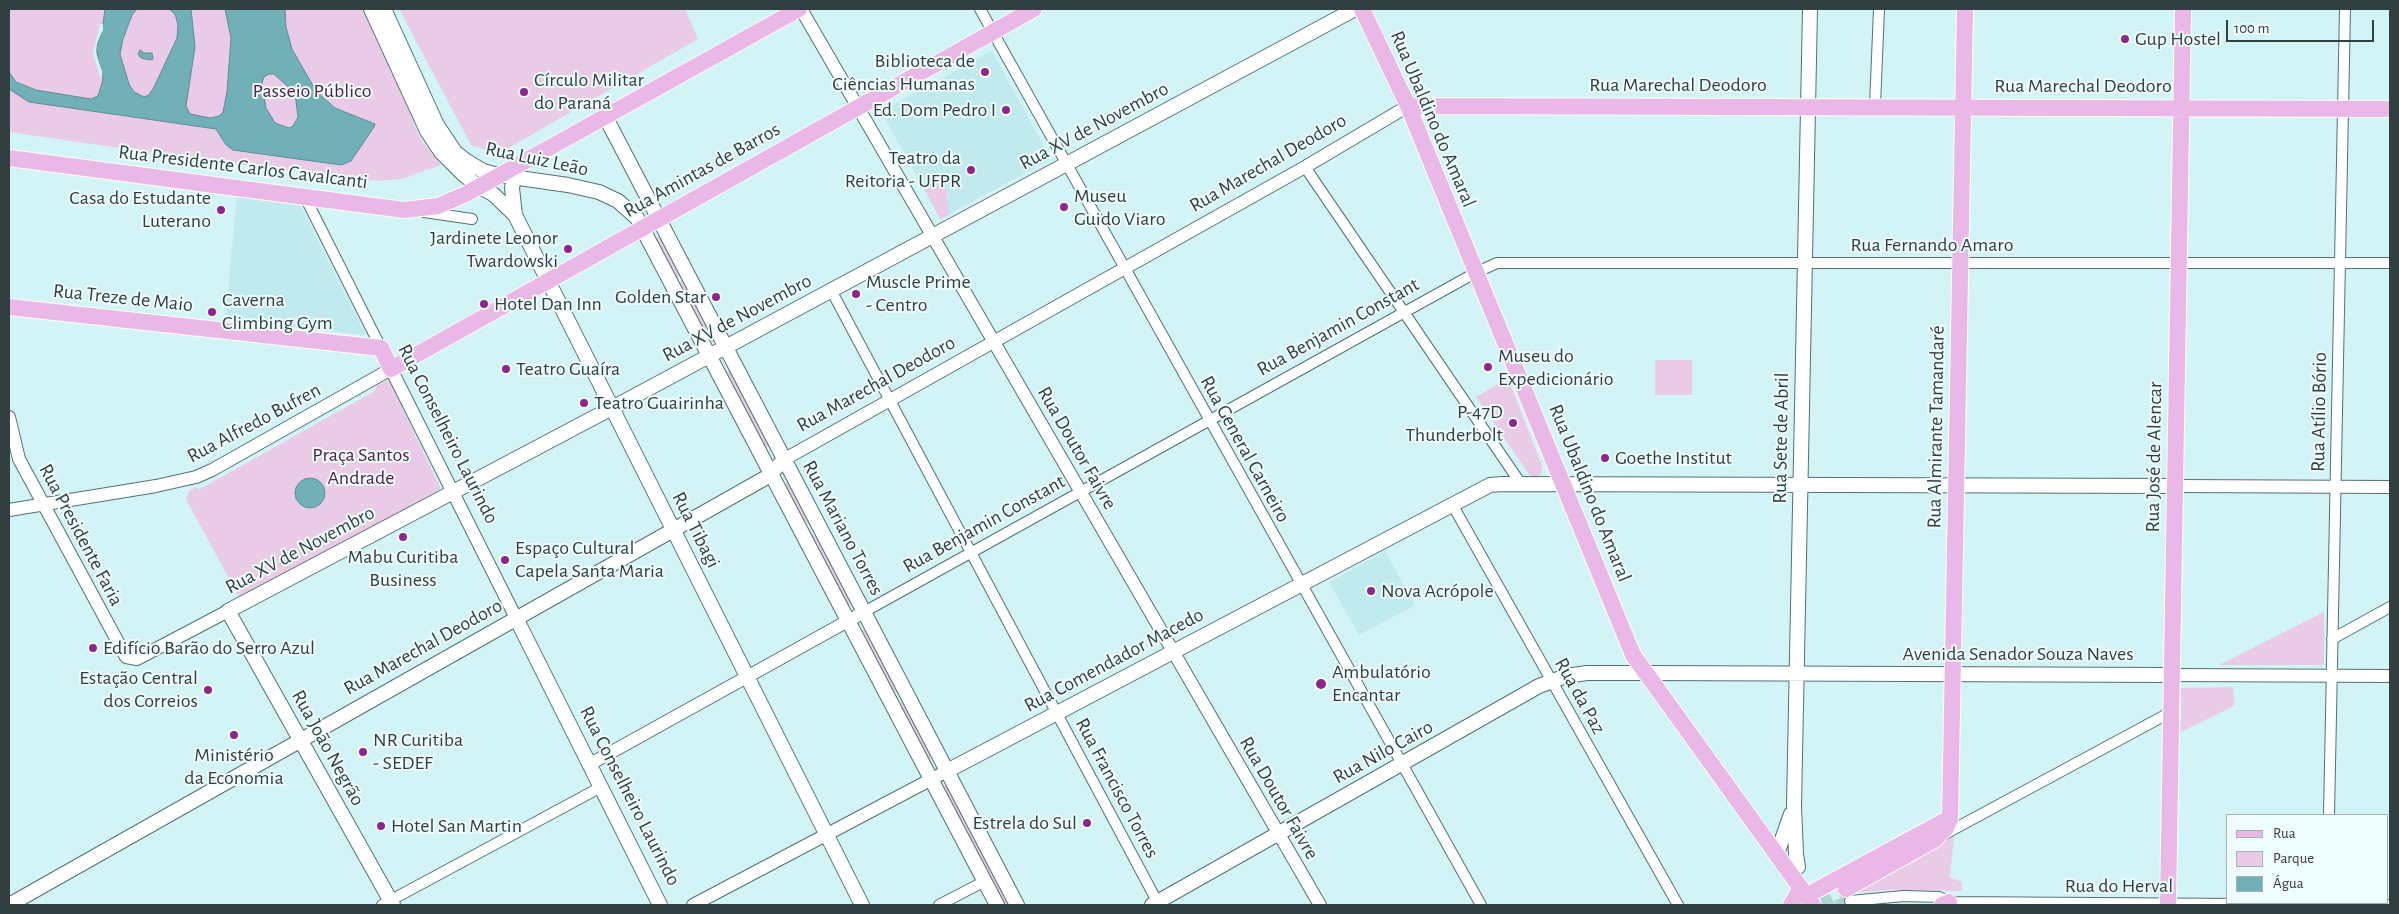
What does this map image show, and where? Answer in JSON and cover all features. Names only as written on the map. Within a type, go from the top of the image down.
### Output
[{"type":"main road","name":"Rua Luiz Leão","points":[[371,9],[433,141],[448,162],[478,186]]},
{"type":"main road","name":"Rua Luiz Leão","points":[[384,9],[442,134],[455,152],[473,166],[587,189],[609,197],[632,212],[643,228]]},
{"type":"main road","points":[[404,210],[438,206],[510,172],[605,116],[800,9]]},
{"type":"main road","name":"Rua Amintas de Barros","points":[[391,369],[1034,9]]},
{"type":"main road","name":"Rua XV de Novembro","points":[[228,611],[612,408],[1355,9]]},
{"type":"main road","name":"Rua Ubaldino do Amaral","points":[[1362,9],[1408,106],[1633,655],[1778,854],[1810,895],[1825,905]]},
{"type":"main road","name":"Rua Sete de Abril","points":[[1798,867],[1794,806],[1810,106],[1810,9]]},
{"type":"main road","name":"Rua Almirante Tamandaré","points":[[1950,815],[1965,9]]},
{"type":"main road","name":"Rua José de Alencar","points":[[2168,904],[2183,9]]},
{"type":"main road","name":"Rua Marechal Deodoro","points":[[1408,106],[2181,107],[2390,110]]},
{"type":"main road","name":"Rua Mariano Torres","points":[[605,116],[1018,905]]},
{"type":"main road","name":"Rua Presidente Carlos Cavalcanti","points":[[9,158],[404,210]]},
{"type":"main road","points":[[510,172],[515,215]]},
{"type":"main road","points":[[632,212],[639,196],[638,178]]},
{"type":"main road","name":"Rua Tibagi","points":[[478,186],[494,194],[515,215],[862,905]]},
{"type":"main road","name":"Rua Mariano Torres","points":[[643,228],[998,905]]},
{"type":"main road","points":[[674,288],[682,264]]},
{"type":"main road","name":"Rua Treze de Maio","points":[[9,307],[381,348]]},
{"type":"main road","name":"Rua Conselheiro Laurindo","points":[[381,348],[391,369]]},
{"type":"main road","name":"Rua Marechal Deodoro","points":[[9,905],[772,474],[784,459]]},
{"type":"main road","name":"Rua Comendador Macedo","points":[[947,771],[1490,485],[2175,486]]},
{"type":"main road","points":[[792,512],[831,549]]},
{"type":"main road","name":"Rua João Negrão","points":[[228,611],[388,904]]},
{"type":"main road","name":"Rua Conselheiro Laurindo","points":[[516,618],[660,905]]},
{"type":"main road","name":"Avenida Senador Souza Naves","points":[[1645,673],[2172,675]]},
{"type":"main road","name":"Rua Nilo Cairo","points":[[1157,904],[1552,681],[1582,674],[1645,673]]},
{"type":"main road","points":[[898,676],[900,720]]},
{"type":"main road","points":[[1778,854],[1794,806]]},
{"type":"main road","points":[[1848,895],[1934,840],[1946,828],[1950,815]]},
{"type":"main road","points":[[1791,905],[1943,822],[1950,815]]},
{"type":"main road","name":"Rua Ubaldino do Amaral","points":[[1798,867],[1810,895]]},
{"type":"street","name":"Rua Doutor Faivre","points":[[800,9],[1320,905]]},
{"type":"street","name":"Rua General Carneiro","points":[[980,9],[1481,905]]},
{"type":"street","points":[[1875,106],[1879,9]]},
{"type":"street","name":"Rua Atílio Bório","points":[[2329,814],[2345,9]]},
{"type":"street","name":"Rua Marechal Deodoro","points":[[784,459],[1305,167],[1408,106]]},
{"type":"street","points":[[1305,167],[1521,484]]},
{"type":"street","name":"Rua Conselheiro Laurindo","points":[[305,197],[381,348]]},
{"type":"street","name":"Rua Presidente Carlos Cavalcanti","points":[[404,210],[472,219]]},
{"type":"street","name":"Rua Fernando Amaro","points":[[1476,273],[1497,263],[1509,262],[2390,262]]},
{"type":"street","name":"Rua Benjamin Constant","points":[[590,764],[1476,273]]},
{"type":"street","name":"Rua Francisco Torres","points":[[831,290],[1157,904]]},
{"type":"street","name":"Rua Conselheiro Laurindo","points":[[391,369],[516,618]]},
{"type":"street","name":"Rua Alfredo Bufren","points":[[9,510],[156,486],[196,477],[212,470],[391,369]]},
{"type":"street","name":"Rua Presidente Faria","points":[[9,417],[14,459],[42,505],[124,654],[126,657],[137,659]]},
{"type":"street","points":[[2175,486],[2390,487]]},
{"type":"street","name":"Rua da Paz","points":[[1452,504],[1678,905]]},
{"type":"street","points":[[2332,639],[2390,607]]},
{"type":"street","name":"Rua XV de Novembro","points":[[137,659],[228,611]]},
{"type":"street","name":"Avenida Senador Souza Naves","points":[[2172,675],[2390,676]]},
{"type":"street","points":[[1934,840],[2171,712]]},
{"type":"street","name":"Rua Comendador Macedo","points":[[693,905],[947,771]]},
{"type":"street","points":[[388,904],[601,787]]},
{"type":"street","points":[[1950,815],[1967,822]]},
{"type":"street","points":[[939,905],[985,881]]},
{"type":"street","name":"Rua do Herval","points":[[1848,895],[1867,898],[1939,897],[1947,904],[2390,905]]},
{"type":"shaded area","points":[[992,51],[1051,159],[940,219],[881,111]]},
{"type":"shaded area","points":[[237,196],[298,201],[366,335],[225,319]]},
{"type":"shaded area","name":"Nova Acrópole","points":[[1385,551],[1415,605],[1359,635],[1329,582]]},
{"type":"green space","name":"Passeio Público","points":[[9,9],[364,9],[401,89],[415,127],[422,141],[441,165],[401,179],[378,181],[202,160],[9,132]]},
{"type":"green space","name":"Círculo Militar do Paraná","points":[[399,9],[685,9],[698,39],[498,154],[471,145]]},
{"type":"green space","points":[[945,179],[949,215],[940,219],[925,190]]},
{"type":"green space","points":[[667,233],[683,263],[677,282],[655,239]]},
{"type":"green space","points":[[684,266],[722,337],[708,344],[679,287]]},
{"type":"green space","points":[[1655,360],[1692,360],[1692,395],[1655,395]]},
{"type":"green space","points":[[736,367],[774,443],[761,450],[724,373]]},
{"type":"green space","points":[[1508,378],[1542,466],[1542,472],[1539,476],[1530,476],[1476,397]]},
{"type":"green space","name":"Praça Santos Andrade","points":[[386,381],[390,383],[441,489],[240,599],[188,503],[186,498],[189,491],[195,487],[200,489],[375,391],[376,386]]},
{"type":"green space","points":[[790,476],[823,538],[794,511],[783,489]]},
{"type":"green space","points":[[800,522],[830,551],[855,602],[843,608]]},
{"type":"green space","points":[[2324,612],[2324,665],[2219,665]]},
{"type":"green space","points":[[869,626],[894,675],[897,711],[857,633]]},
{"type":"green space","points":[[900,685],[935,755],[924,762],[902,719]]},
{"type":"green space","points":[[2233,687],[2234,706],[2181,732],[2181,688]]},
{"type":"green space","points":[[951,783],[1016,905],[1000,905],[939,789]]},
{"type":"green space","points":[[1954,835],[1950,877],[1962,882],[1962,891],[1891,890],[1847,893]]},
{"type":"water","points":[[105,9],[137,9],[132,15],[123,39],[120,54],[129,84],[134,92],[144,97],[149,95],[154,87],[177,38],[178,25],[175,14],[169,9],[191,9],[195,47],[186,106],[190,114],[210,118],[219,116],[223,112],[227,92],[231,38],[225,9],[285,9],[286,27],[292,49],[316,91],[335,108],[375,124],[374,127],[351,161],[341,165],[233,150],[226,145],[216,129],[29,102],[9,89],[9,72],[16,82],[36,90],[91,99],[98,96],[103,80],[96,48],[102,32]],"holes":[[[274,74],[295,93],[298,117],[293,126],[289,128],[275,123],[266,108],[262,83],[264,77]]]},
{"type":"water","points":[[140,50],[144,53],[152,53],[153,59],[141,58],[138,54]]},
{"type":"water","points":[[310,478],[320,483],[325,493],[320,503],[310,508],[300,503],[295,493],[300,483]]},
{"type":"pier","points":[[100,24],[103,24],[103,30],[97,43],[96,53],[102,77],[100,77],[93,53]]},
{"type":"tunnel","points":[[1817,905],[1846,889]]},
{"type":"tunnel","points":[[1836,905],[1850,901]]},
{"type":"place","name":"Gup Hostel","points":[[2125,39]]},
{"type":"place","name":"Biblioteca de Ciências Humanas","points":[[985,72]]},
{"type":"place","name":"Círculo Militar do Paraná","points":[[524,92]]},
{"type":"place","name":"Ed. Dom Pedro I","points":[[1006,110]]},
{"type":"place","name":"Teatro da Reitoria - UFPR","points":[[971,170]]},
{"type":"place","name":"Museu Guido Viaro","points":[[1064,207]]},
{"type":"place","name":"Casa do Estudante Luterano","points":[[221,210]]},
{"type":"place","name":"Jardinete Leonor Twardowski","points":[[568,249]]},
{"type":"place","name":"Muscle Prime - Centro","points":[[856,294]]},
{"type":"place","name":"Golden Star","points":[[716,297]]},
{"type":"place","name":"Hotel Dan Inn","points":[[484,304]]},
{"type":"place","name":"Caverna Climbing Gym","points":[[212,312]]},
{"type":"place","name":"Museu do Expedicionário","points":[[1488,367]]},
{"type":"place","name":"Teatro Guaíra","points":[[506,369]]},
{"type":"place","name":"Teatro Guairinha","points":[[584,403]]},
{"type":"place","name":"P-47D Thunderbolt","points":[[1513,423]]},
{"type":"place","name":"Goethe Institut","points":[[1605,458]]},
{"type":"place","name":"Mabu Curitiba Business","points":[[403,537]]},
{"type":"place","name":"Espaço Cultural Capela Santa Maria","points":[[505,560]]},
{"type":"place","name":"Nova Acrópole","points":[[1371,591]]},
{"type":"place","name":"Edifício Barão do Serro Azul","points":[[93,648]]},
{"type":"place","name":"Ambulatório Encantar","points":[[1321,684]]},
{"type":"place","name":"Estação Central dos Correios","points":[[208,690]]},
{"type":"place","name":"Ministério da Economia","points":[[234,735]]},
{"type":"place","name":"NR Curitiba - SEDEF","points":[[363,752]]},
{"type":"place","name":"Estrela do Sul","points":[[1087,823]]},
{"type":"place","name":"Hotel San Martin","points":[[381,826]]}]
